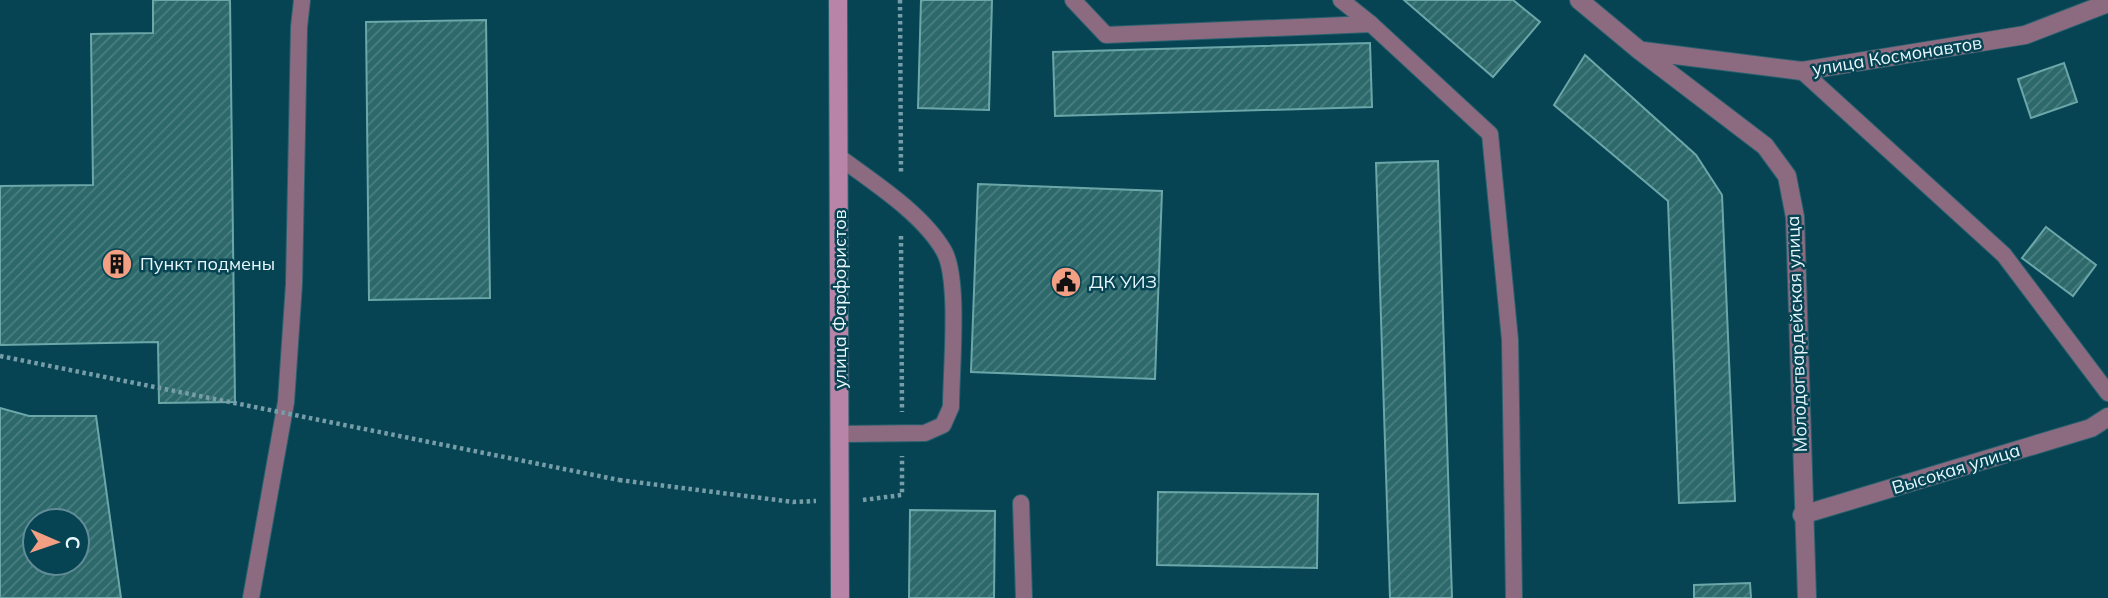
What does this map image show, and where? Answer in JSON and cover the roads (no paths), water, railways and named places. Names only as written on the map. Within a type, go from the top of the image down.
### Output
[{"type":"street","name":"улица Фарфористов","points":[[838,0],[840,598]]},
{"type":"street","name":"Молодогвардейская улица","points":[[1579,0],[1639,50],[1765,146],[1787,176],[1795,217],[1802,515],[1807,598]]},
{"type":"street","name":"улица Космонавтов","points":[[1639,50],[1802,71],[2025,35],[2108,3]]},
{"type":"street","name":"Высокая улица","points":[[1802,515],[2091,428],[2108,417]]},
{"type":"lane","points":[[251,598],[286,402],[294,284],[299,27],[302,0]]},
{"type":"lane","points":[[1073,0],[1107,35],[1371,24]]},
{"type":"lane","points":[[1340,0],[1371,24],[1490,134],[1510,340],[1514,598]]},
{"type":"lane","points":[[1802,71],[2004,256],[2108,393]]},
{"type":"lane","points":[[839,157],[901,203],[943,250],[951,273],[951,407],[943,425],[925,433],[841,434]]},
{"type":"lane","points":[[1021,503],[1024,598]]},
{"type":"place","name":"Пункт подмены","points":[[117,264]]},
{"type":"place","name":"ДК УИЗ","points":[[1066,282]]}]
